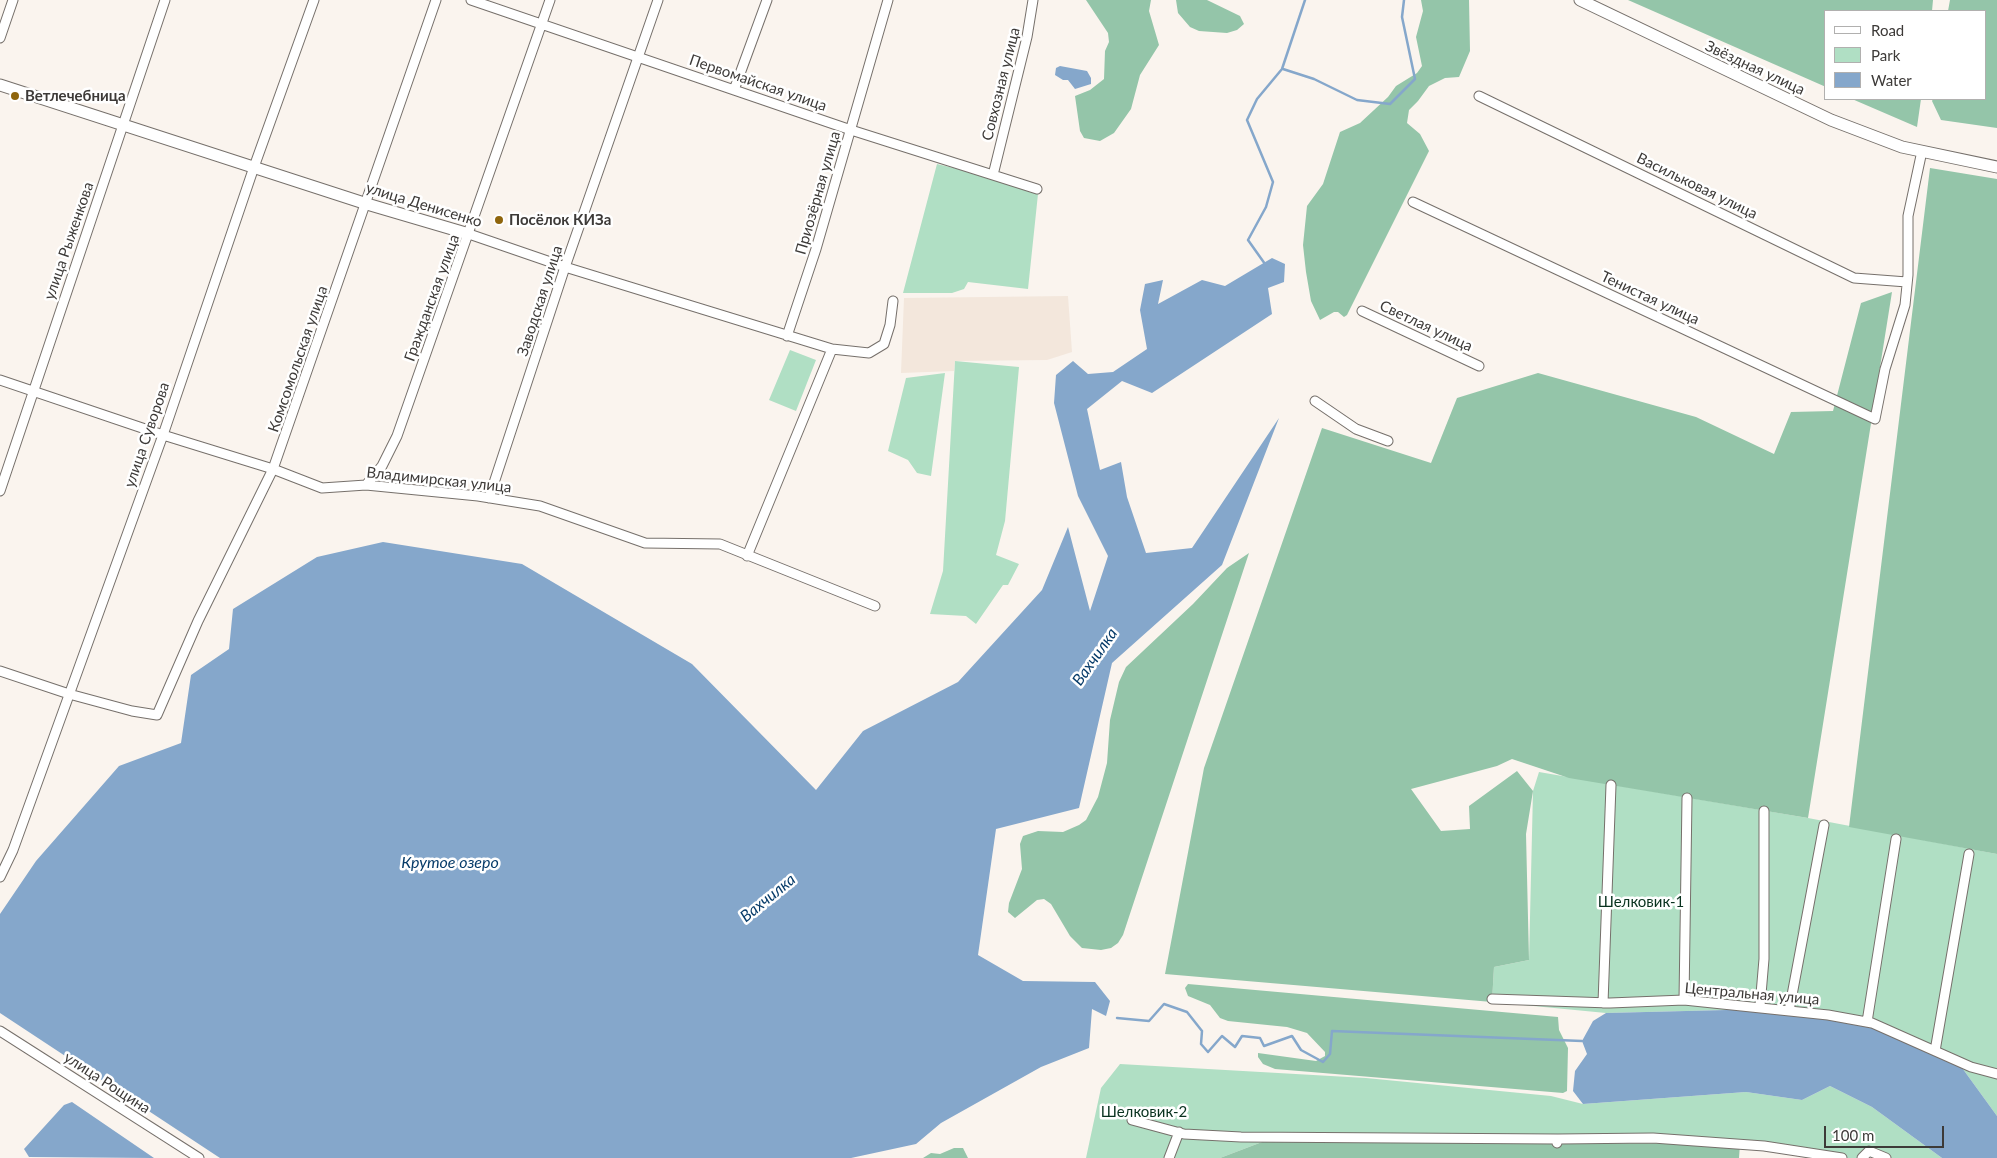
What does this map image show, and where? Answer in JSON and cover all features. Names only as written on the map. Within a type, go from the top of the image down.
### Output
[{"type":"street","points":[[0,38],[12,0]]},
{"type":"street","name":"улица Рыженкова","points":[[0,491],[165,0]]},
{"type":"street","name":"улица Суворова","points":[[0,877],[13,850],[163,435],[254,168],[314,0]]},
{"type":"street","name":"Комсомольская улица","points":[[69,694],[132,711],[157,715],[198,621],[273,469],[367,204],[436,0]]},
{"type":"street","name":"Первомайская улица","points":[[471,0],[851,130],[1037,189]]},
{"type":"street","name":"Гражданская улица","points":[[366,485],[382,466],[397,436],[550,0]]},
{"type":"street","name":"Заводская улица","points":[[489,498],[565,267],[658,0]]},
{"type":"street","points":[[734,90],[766,0]]},
{"type":"street","name":"Приозёрная улица","points":[[786,336],[816,249],[888,0]]},
{"type":"street","name":"Совхозная улица","points":[[993,175],[1028,38],[1033,0]]},
{"type":"street","name":"Звёздная улица","points":[[1580,0],[1831,120],[1902,147],[1997,167]]},
{"type":"street","name":"улица Денисенко","points":[[0,84],[122,126],[367,204],[469,234],[565,267],[832,349],[870,353],[884,344],[890,325],[893,301]]},
{"type":"street","name":"Васильковая улица","points":[[1479,96],[1854,278],[1907,282]]},
{"type":"street","points":[[1907,282],[1908,216],[1922,152]]},
{"type":"street","name":"Тенистая улица","points":[[1413,202],[1874,419],[1885,369],[1905,306],[1907,282]]},
{"type":"street","name":"Светлая улица","points":[[1362,311],[1479,366]]},
{"type":"street","points":[[746,556],[832,349]]},
{"type":"street","name":"Владимирская улица","points":[[0,380],[163,435],[273,469],[322,488],[366,485],[489,498],[540,506],[646,543],[720,544],[875,606]]},
{"type":"street","points":[[1315,401],[1356,429],[1388,441]]},
{"type":"street","points":[[0,671],[69,694]]},
{"type":"street","points":[[1603,1003],[1611,785]]},
{"type":"street","points":[[1684,1000],[1687,798]]},
{"type":"street","points":[[1760,1006],[1764,959],[1764,811]]},
{"type":"street","points":[[1789,1011],[1824,825]]},
{"type":"street","points":[[1866,1022],[1896,839]]},
{"type":"street","points":[[1935,1051],[1969,854]]},
{"type":"street","name":"Центральная улица","points":[[1492,999],[1603,1003],[1684,1000],[1760,1006],[1866,1022],[1971,1067],[1997,1074]]},
{"type":"street","name":"улица Рощина","points":[[0,1031],[199,1158]]},
{"type":"street","points":[[1132,1120],[1179,1132],[1241,1136],[1558,1141],[1653,1138],[1764,1146],[1842,1158]]},
{"type":"street","points":[[1169,1158],[1179,1132]]},
{"type":"street","points":[[1862,1158],[1869,1151],[1886,1158]]},
{"type":"shaded area","points":[[1068,296],[1072,352],[1047,360],[955,361],[954,371],[901,373],[904,298]]},
{"type":"green space","points":[[1086,0],[1151,0],[1149,11],[1159,45],[1140,75],[1131,109],[1114,133],[1100,141],[1084,138],[1080,131],[1075,96],[1090,90],[1104,79],[1105,51],[1109,42],[1108,33]]},
{"type":"green space","points":[[1176,0],[1207,0],[1240,16],[1244,24],[1237,30],[1227,33],[1199,31],[1190,27],[1178,13]]},
{"type":"green space","points":[[1421,0],[1469,0],[1470,51],[1459,77],[1445,78],[1429,86],[1409,110],[1407,123],[1420,134],[1429,151],[1347,315],[1344,317],[1338,312],[1334,312],[1320,320],[1311,301],[1306,272],[1303,245],[1307,206],[1323,184],[1340,132],[1360,123],[1388,97],[1396,86],[1417,73],[1422,66],[1416,37],[1423,11]]},
{"type":"green space","points":[[1628,0],[1933,0],[1932,10],[1824,10],[1824,86]]},
{"type":"green space","points":[[1950,0],[1997,0],[1997,128],[1941,120],[1932,101],[1987,100],[1987,10],[1948,10]]},
{"type":"green space","points":[[1854,100],[1921,100],[1917,127]]},
{"type":"green space","points":[[937,164],[987,176],[1038,194],[1028,289],[968,282],[964,289],[952,293],[903,293]]},
{"type":"green space","points":[[1930,168],[1997,179],[1997,854],[1849,827]]},
{"type":"green space","points":[[1892,292],[1808,818],[1569,778],[1512,759],[1497,766],[1411,789],[1441,831],[1470,829],[1469,806],[1517,771],[1533,791],[1526,834],[1529,960],[1494,967],[1492,1002],[1165,974],[1204,768],[1322,428],[1431,463],[1457,398],[1538,373],[1696,417],[1774,454],[1791,412],[1833,411],[1861,303]]},
{"type":"green space","points":[[790,350],[816,360],[796,411],[769,400]]},
{"type":"green space","points":[[955,361],[1019,367],[1005,521],[996,555],[1019,564],[1008,585],[1003,585],[976,624],[966,616],[930,614],[943,571]]},
{"type":"green space","points":[[945,373],[931,476],[917,473],[908,460],[888,451],[906,378]]},
{"type":"green space","points":[[1249,553],[1123,935],[1118,943],[1111,948],[1101,950],[1082,948],[1070,936],[1051,904],[1044,899],[1037,900],[1015,918],[1008,912],[1009,903],[1022,869],[1020,844],[1023,836],[1038,831],[1063,832],[1079,825],[1086,820],[1098,797],[1107,763],[1110,720],[1119,682],[1126,667],[1193,604],[1227,568]]},
{"type":"green space","name":"Шелковик-1","points":[[1539,772],[1808,818],[1997,854],[1997,1116],[1960,1065],[1766,1009],[1606,1013],[1492,1002],[1494,967],[1529,960],[1533,791]]},
{"type":"green space","points":[[1188,984],[1558,1017],[1559,1030],[1568,1048],[1567,1091],[1563,1093],[1275,1069],[1263,1064],[1258,1057],[1258,1053],[1316,1061],[1325,1056],[1325,1052],[1307,1033],[1287,1027],[1228,1021],[1220,1018],[1210,1005],[1188,996],[1185,988]]},
{"type":"green space","name":"Шелковик-2","points":[[1120,1064],[1366,1078],[1551,1096],[1583,1104],[1746,1092],[1802,1100],[1830,1086],[1872,1107],[1942,1158],[1818,1158],[1778,1153],[1740,1144],[1262,1142],[1220,1158],[1086,1158],[1101,1088]]},
{"type":"green space","points":[[1262,1142],[1740,1144],[1739,1158],[1220,1158]]},
{"type":"green space","points":[[954,1148],[963,1148],[968,1158],[923,1158],[931,1153],[940,1154]]},
{"type":"water","points":[[1060,66],[1087,71],[1091,78],[1091,84],[1075,89],[1068,80],[1063,80],[1055,75],[1056,68]]},
{"type":"water","name":"Крутое озеро","points":[[1272,258],[1285,264],[1284,282],[1268,288],[1272,314],[1152,393],[1122,381],[1087,409],[1100,470],[1121,462],[1127,497],[1146,553],[1192,548],[1279,418],[1222,565],[1112,663],[1079,808],[996,829],[978,955],[1023,981],[1095,982],[1110,1001],[1106,1016],[1092,1009],[1089,1048],[1041,1067],[941,1123],[916,1144],[851,1158],[220,1158],[0,1013],[0,914],[36,861],[119,766],[181,743],[191,675],[229,649],[233,609],[317,557],[383,542],[522,564],[692,664],[816,790],[863,731],[958,682],[1042,590],[1068,527],[1090,611],[1108,556],[1078,496],[1054,403],[1056,375],[1073,361],[1088,374],[1113,372],[1147,349],[1140,310],[1145,284],[1163,280],[1158,304],[1202,280],[1225,286]]},
{"type":"water","points":[[1766,1009],[1873,1027],[1960,1065],[1997,1116],[1997,1158],[1942,1158],[1872,1107],[1830,1086],[1802,1100],[1746,1092],[1583,1104],[1573,1091],[1575,1071],[1587,1054],[1582,1041],[1593,1021],[1606,1013]]},
{"type":"water","points":[[72,1102],[154,1158],[29,1157],[24,1149],[64,1105]]},
{"type":"waterway","name":"Вахчилка","points":[[1265,264],[1248,240],[1266,207],[1273,182],[1247,120],[1257,99],[1282,69],[1305,0]]},
{"type":"waterway","points":[[1283,69],[1314,79],[1357,100],[1390,104],[1415,79],[1402,17],[1404,0]]},
{"type":"waterway","points":[[1117,1018],[1149,1021],[1164,1004],[1187,1012],[1202,1031],[1201,1044],[1208,1052],[1222,1036],[1235,1047],[1242,1036],[1260,1038],[1264,1046],[1292,1036],[1301,1050],[1323,1062],[1330,1054],[1332,1031],[1582,1041]]},
{"type":"place","name":"Ветлечебница","points":[[15,96]]},
{"type":"place","name":"Посёлок КИЗа","points":[[499,220]]}]
